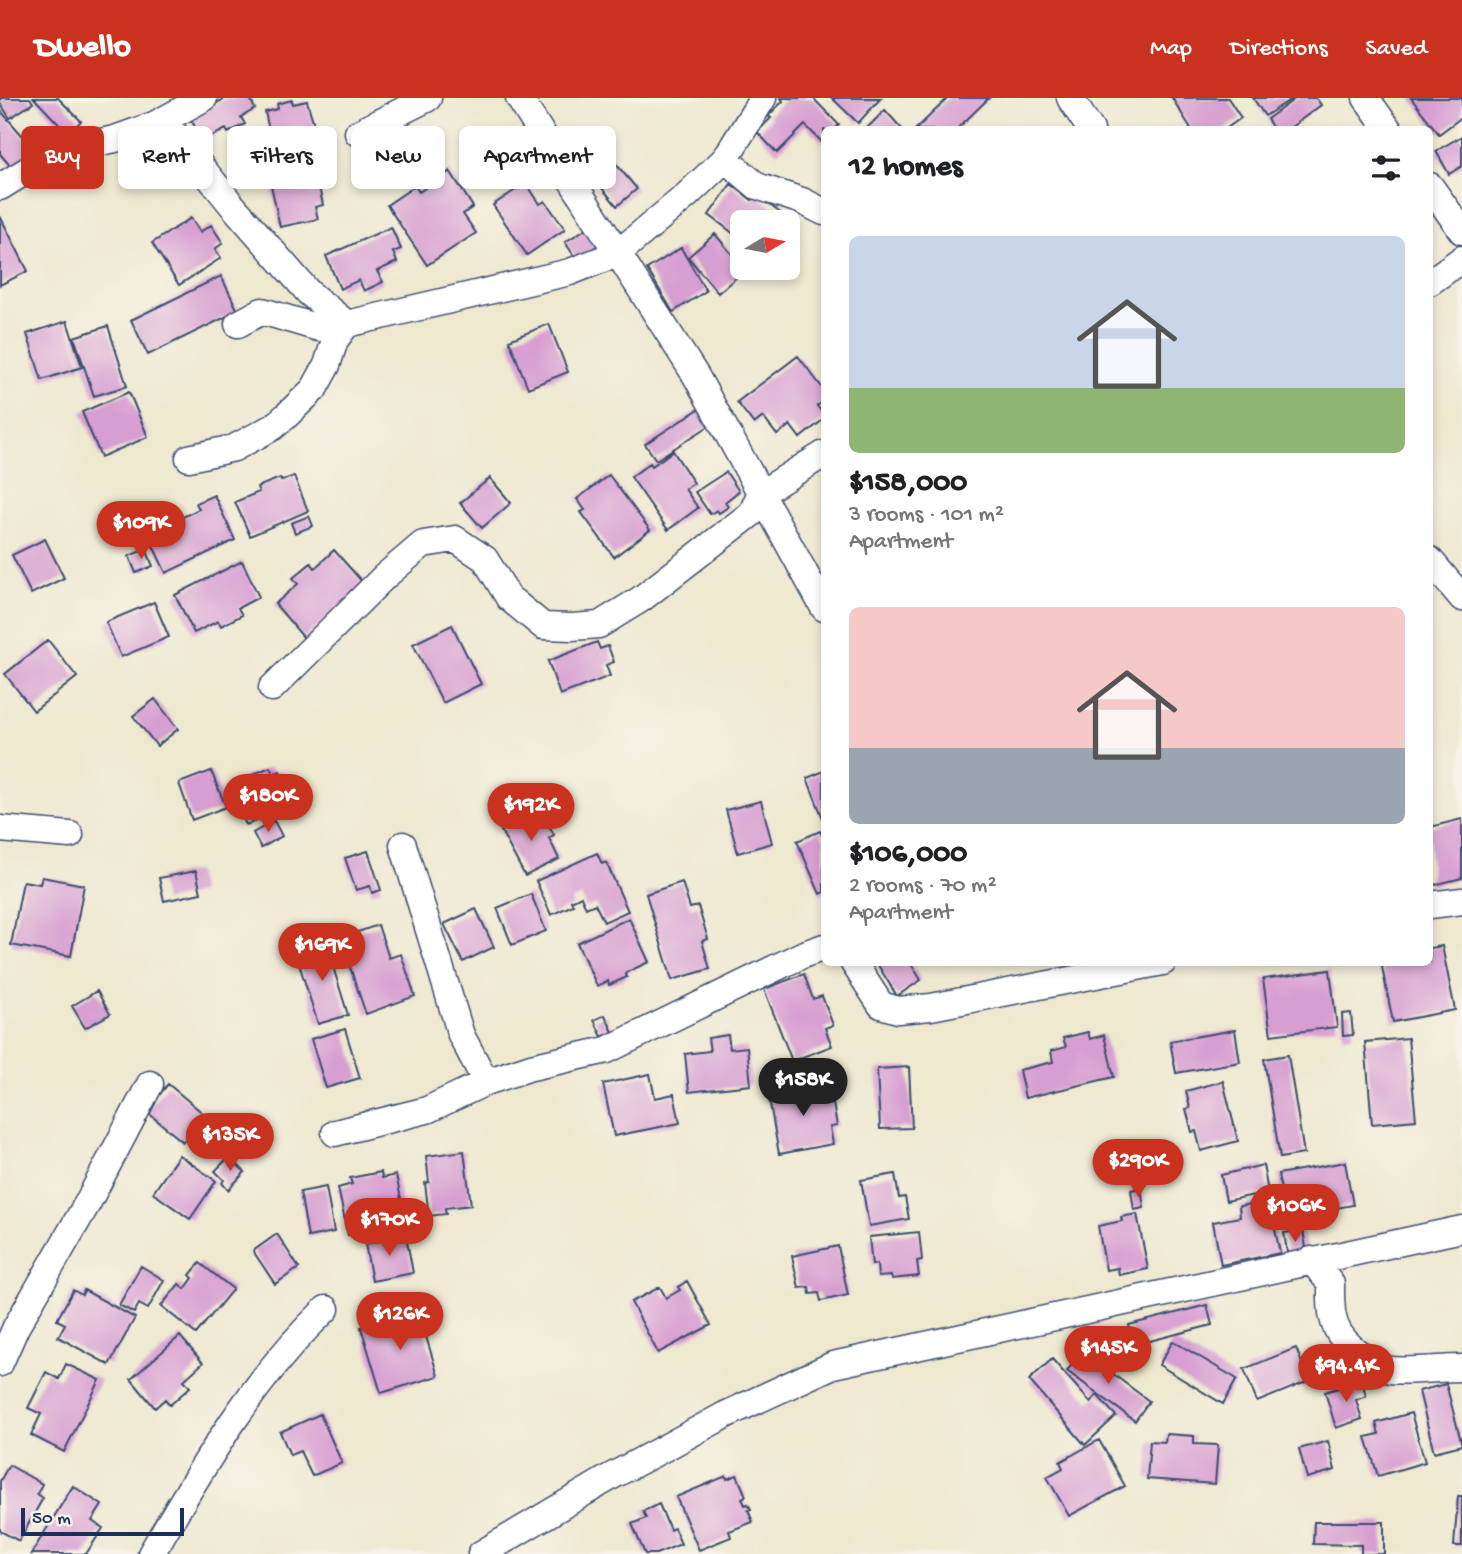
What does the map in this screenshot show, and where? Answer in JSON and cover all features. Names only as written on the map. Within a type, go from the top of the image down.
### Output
[{"type":"street","points":[[0,187],[41,162],[73,148],[115,139],[164,121],[204,98]]},
{"type":"street","points":[[374,126],[428,98]]},
{"type":"street","points":[[519,98],[696,376],[821,603]]},
{"type":"street","points":[[238,324],[262,311],[319,328],[347,324],[570,272],[618,253],[725,159],[763,98]]},
{"type":"street","points":[[1070,98],[1088,126]]},
{"type":"street","points":[[1366,98],[1385,126]]},
{"type":"street","points":[[164,121],[232,205],[309,293],[347,324]]},
{"type":"street","points":[[725,159],[757,187],[802,201],[821,210]]},
{"type":"street","points":[[1433,190],[1462,231]]},
{"type":"street","points":[[1433,280],[1462,259]]},
{"type":"street","points":[[189,458],[234,448],[257,437],[286,416],[314,389],[327,365],[335,340],[347,324]]},
{"type":"street","points":[[272,688],[384,577],[423,544],[455,539],[485,559],[509,598],[543,626],[572,628],[599,625],[641,599],[752,513],[760,494],[821,455]]},
{"type":"street","points":[[1433,564],[1462,598]]},
{"type":"street","points":[[0,829],[70,835]]},
{"type":"street","points":[[403,845],[461,1035],[486,1082]]},
{"type":"street","points":[[1433,905],[1462,901]]},
{"type":"street","points":[[335,1133],[427,1110],[486,1082],[531,1067],[607,1050],[821,948]]},
{"type":"street","points":[[856,966],[880,1005],[898,1010],[931,1007],[1142,966]]},
{"type":"street","points":[[0,1363],[8,1320],[88,1202],[150,1084]]},
{"type":"street","points":[[481,1554],[725,1415],[834,1365],[1462,1229]]},
{"type":"street","points":[[1311,1261],[1331,1284],[1331,1303],[1336,1328],[1353,1349],[1370,1362],[1389,1370],[1462,1368]]},
{"type":"street","points":[[152,1554],[184,1499],[263,1379],[326,1309]]},
{"type":"building","points":[[0,98],[30,98],[33,103],[10,118],[0,103]]},
{"type":"building","points":[[34,98],[58,98],[81,121],[76,126],[60,126]]},
{"type":"building","points":[[226,98],[250,98],[255,109],[241,117],[245,124],[227,126],[227,131],[226,129],[213,136],[213,126],[195,126],[190,118]]},
{"type":"building","points":[[781,98],[813,98],[839,125],[821,126],[821,141],[805,125],[777,153],[757,132],[783,101]]},
{"type":"building","points":[[832,98],[881,98],[858,123]]},
{"type":"building","points":[[948,98],[989,98],[960,126],[919,126]]},
{"type":"building","points":[[1172,98],[1228,98],[1241,118],[1230,126],[1190,126]]},
{"type":"building","points":[[1253,98],[1293,98],[1265,116]]},
{"type":"building","points":[[1296,98],[1316,98],[1321,105],[1292,126],[1271,126],[1267,119]]},
{"type":"building","points":[[1411,98],[1462,98],[1462,117],[1439,134]]},
{"type":"building","points":[[292,100],[293,104],[307,101],[314,126],[268,126],[265,112],[278,109],[277,104]]},
{"type":"building","points":[[0,110],[21,134],[21,164],[14,170],[0,154]]},
{"type":"building","points":[[885,110],[899,126],[869,126]]},
{"type":"building","points":[[1462,136],[1462,166],[1449,174],[1436,151]]},
{"type":"building","points":[[616,164],[637,189],[617,206],[603,189],[616,189]]},
{"type":"building","points":[[450,171],[459,189],[473,207],[463,214],[476,233],[427,265],[387,205],[411,189],[417,189],[419,192],[423,189],[445,189],[445,174]]},
{"type":"building","points":[[731,184],[752,200],[756,195],[776,210],[730,210],[730,231],[709,215]]},
{"type":"building","points":[[272,189],[319,189],[323,205],[315,207],[318,219],[280,227]]},
{"type":"building","points":[[517,189],[530,189],[540,204],[545,201],[565,229],[527,255],[493,205]]},
{"type":"building","points":[[0,216],[28,271],[0,285]]},
{"type":"building","points":[[191,218],[200,232],[211,225],[223,243],[215,249],[221,258],[179,285],[152,243]]},
{"type":"building","points":[[595,223],[606,240],[576,259],[565,242]]},
{"type":"building","points":[[391,227],[401,249],[393,252],[397,262],[377,271],[383,282],[364,291],[359,280],[340,289],[326,256]]},
{"type":"building","points":[[715,234],[730,252],[730,280],[733,280],[718,293],[688,257]]},
{"type":"building","points":[[681,248],[706,291],[673,312],[647,269]]},
{"type":"building","points":[[221,276],[238,311],[148,355],[131,320]]},
{"type":"building","points":[[67,321],[82,367],[42,380],[27,334]]},
{"type":"building","points":[[549,324],[568,372],[528,388],[509,340]]},
{"type":"building","points":[[108,326],[127,386],[94,396],[74,337]]},
{"type":"building","points":[[798,356],[821,386],[821,403],[817,406],[821,411],[821,421],[800,438],[790,425],[777,435],[763,417],[754,424],[737,402]]},
{"type":"building","points":[[129,392],[148,437],[101,457],[82,412]]},
{"type":"building","points":[[699,409],[709,426],[656,460],[645,444]]},
{"type":"building","points":[[673,451],[694,483],[685,489],[698,508],[668,530],[631,477]]},
{"type":"building","points":[[726,472],[739,491],[725,502],[728,507],[719,513],[717,510],[710,514],[695,492]]},
{"type":"building","points":[[609,475],[650,530],[614,557],[581,512],[585,510],[577,499]]},
{"type":"building","points":[[294,476],[308,511],[250,536],[235,502],[259,492],[257,487]]},
{"type":"building","points":[[490,478],[511,503],[482,528],[460,503]]},
{"type":"building","points":[[214,495],[235,540],[166,573],[147,533],[156,529],[153,523],[176,512],[179,519],[199,509],[196,503]]},
{"type":"building","points":[[309,516],[313,526],[295,533],[291,523]]},
{"type":"building","points":[[45,539],[64,578],[31,594],[12,555]]},
{"type":"building","points":[[146,549],[153,566],[136,573],[129,556]]},
{"type":"building","points":[[334,550],[365,585],[304,638],[275,604],[298,584],[293,578],[311,563],[315,568]]},
{"type":"building","points":[[242,561],[259,597],[238,608],[242,615],[221,626],[218,621],[194,633],[175,595]]},
{"type":"building","points":[[154,602],[169,637],[121,657],[106,622]]},
{"type":"building","points":[[452,625],[481,684],[443,703],[413,644]]},
{"type":"building","points":[[48,640],[77,677],[34,711],[5,674]]},
{"type":"building","points":[[597,642],[600,649],[608,646],[614,662],[606,665],[610,676],[560,695],[548,661]]},
{"type":"building","points":[[155,699],[178,729],[157,746],[133,716]]},
{"type":"building","points":[[270,767],[273,774],[280,771],[290,795],[276,800],[281,811],[246,825],[232,792],[246,786],[242,779]]},
{"type":"building","points":[[211,771],[226,807],[192,820],[179,783]]},
{"type":"building","points":[[821,772],[821,813],[807,778]]},
{"type":"building","points":[[761,801],[772,843],[738,853],[726,810]]},
{"type":"building","points":[[541,810],[554,835],[549,838],[559,859],[525,876],[501,831]]},
{"type":"building","points":[[1462,819],[1462,878],[1433,885],[1433,826]]},
{"type":"building","points":[[274,821],[282,836],[261,848],[253,833]]},
{"type":"building","points":[[820,831],[821,833],[820,894],[797,841]]},
{"type":"building","points":[[368,851],[381,890],[372,893],[370,886],[356,890],[345,858]]},
{"type":"building","points":[[597,853],[602,864],[606,862],[628,911],[604,922],[595,904],[586,908],[581,896],[571,901],[573,905],[551,915],[536,881]]},
{"type":"building","points":[[196,871],[201,893],[164,901],[159,878]]},
{"type":"building","points":[[42,877],[84,885],[71,956],[11,945],[23,881],[40,884]]},
{"type":"building","points":[[682,882],[690,908],[698,906],[708,939],[702,941],[710,969],[672,980],[646,894]]},
{"type":"building","points":[[531,894],[546,931],[512,945],[497,908]]},
{"type":"building","points":[[476,909],[494,947],[463,962],[444,924]]},
{"type":"building","points":[[629,918],[649,962],[625,973],[627,977],[609,985],[608,981],[597,986],[577,943]]},
{"type":"building","points":[[378,925],[389,958],[401,954],[415,996],[366,1014],[340,938]]},
{"type":"building","points":[[325,941],[348,1015],[318,1024],[295,951]]},
{"type":"building","points":[[1442,946],[1455,1010],[1393,1022],[1382,966],[1433,966],[1433,948]]},
{"type":"building","points":[[878,966],[912,966],[921,980],[897,996]]},
{"type":"building","points":[[1330,970],[1337,1027],[1271,1035],[1263,979]]},
{"type":"building","points":[[804,974],[813,999],[822,996],[833,1025],[825,1028],[832,1046],[792,1061],[764,989]]},
{"type":"building","points":[[97,991],[110,1014],[85,1028],[72,1006]]},
{"type":"building","points":[[1351,1013],[1353,1035],[1343,1036],[1342,1014]]},
{"type":"building","points":[[605,1015],[613,1032],[602,1037],[594,1020]]},
{"type":"building","points":[[345,1029],[360,1078],[326,1088],[311,1039]]},
{"type":"building","points":[[1235,1030],[1240,1062],[1176,1073],[1170,1041]]},
{"type":"building","points":[[1088,1032],[1090,1039],[1104,1035],[1114,1077],[1025,1098],[1019,1070],[1053,1062],[1051,1051],[1066,1047],[1063,1038]]},
{"type":"building","points":[[728,1035],[730,1049],[747,1047],[751,1085],[689,1092],[685,1054],[710,1051],[708,1038]]},
{"type":"building","points":[[1408,1038],[1416,1120],[1372,1124],[1365,1042]]},
{"type":"building","points":[[1288,1055],[1304,1154],[1280,1158],[1264,1059]]},
{"type":"building","points":[[909,1067],[912,1128],[880,1129],[877,1069]]},
{"type":"building","points":[[650,1074],[655,1098],[674,1094],[680,1123],[614,1136],[603,1084]]},
{"type":"building","points":[[1223,1081],[1238,1141],[1201,1151],[1186,1109],[1190,1108],[1186,1091]]},
{"type":"building","points":[[823,1083],[825,1093],[831,1092],[837,1126],[830,1127],[833,1144],[779,1154],[768,1093]]},
{"type":"building","points":[[168,1084],[205,1115],[183,1142],[146,1111]]},
{"type":"building","points":[[464,1151],[471,1205],[445,1208],[446,1214],[429,1216],[425,1183],[429,1182],[426,1156]]},
{"type":"building","points":[[179,1155],[216,1181],[190,1219],[153,1193]]},
{"type":"building","points":[[229,1157],[245,1172],[228,1190],[222,1183],[224,1180],[215,1171]]},
{"type":"building","points":[[1345,1162],[1353,1205],[1286,1217],[1278,1174]]},
{"type":"building","points":[[1263,1165],[1268,1192],[1226,1201],[1221,1175]]},
{"type":"building","points":[[381,1172],[382,1178],[396,1175],[406,1223],[348,1235],[338,1188],[352,1184],[350,1178]]},
{"type":"building","points":[[895,1174],[899,1198],[905,1197],[909,1219],[869,1226],[861,1180]]},
{"type":"building","points":[[326,1187],[334,1232],[308,1237],[300,1192]]},
{"type":"building","points":[[1141,1188],[1144,1208],[1134,1210],[1131,1190]]},
{"type":"building","points":[[1269,1201],[1280,1253],[1221,1265],[1213,1222],[1240,1217],[1239,1206]]},
{"type":"building","points":[[1137,1214],[1148,1269],[1119,1275],[1118,1268],[1106,1270],[1098,1226],[1122,1221],[1121,1217]]},
{"type":"building","points":[[1303,1230],[1307,1254],[1288,1258],[1284,1233]]},
{"type":"building","points":[[919,1232],[922,1260],[917,1261],[919,1276],[892,1279],[891,1276],[878,1277],[877,1264],[872,1265],[869,1237]]},
{"type":"building","points":[[277,1234],[299,1268],[275,1284],[253,1251]]},
{"type":"building","points":[[406,1236],[413,1273],[372,1281],[365,1244]]},
{"type":"building","points":[[838,1246],[848,1295],[821,1301],[819,1293],[810,1294],[809,1287],[799,1288],[792,1256]]},
{"type":"building","points":[[200,1263],[233,1289],[196,1334],[161,1306],[179,1284],[185,1289],[193,1278],[190,1275]]},
{"type":"building","points":[[141,1266],[164,1280],[148,1309],[139,1304],[134,1313],[119,1305]]},
{"type":"building","points":[[687,1281],[711,1325],[658,1353],[631,1302],[660,1287],[666,1298],[680,1290],[678,1287]]},
{"type":"building","points":[[73,1290],[82,1295],[84,1290],[135,1318],[109,1365],[58,1337],[65,1324],[57,1320]]},
{"type":"building","points":[[1207,1305],[1212,1325],[1134,1345],[1129,1325]]},
{"type":"building","points":[[418,1310],[438,1376],[381,1393],[361,1327]]},
{"type":"building","points":[[180,1336],[203,1363],[184,1380],[190,1387],[170,1405],[165,1399],[155,1408],[131,1379]]},
{"type":"building","points":[[1173,1341],[1237,1379],[1223,1404],[1159,1365]]},
{"type":"building","points":[[1296,1348],[1309,1381],[1257,1402],[1244,1369]]},
{"type":"building","points":[[1082,1351],[1149,1401],[1135,1421],[1067,1371]]},
{"type":"building","points":[[1052,1359],[1090,1402],[1097,1395],[1116,1416],[1085,1445],[1029,1380]]},
{"type":"building","points":[[66,1364],[100,1380],[64,1452],[31,1435],[41,1414],[28,1408],[46,1372],[59,1379]]},
{"type":"building","points":[[1362,1381],[1366,1396],[1356,1400],[1362,1419],[1336,1428],[1325,1392]]},
{"type":"building","points":[[1446,1384],[1462,1445],[1434,1452],[1419,1391]]},
{"type":"building","points":[[1411,1413],[1425,1462],[1378,1476],[1366,1437],[1379,1434],[1376,1423]]},
{"type":"building","points":[[320,1414],[342,1463],[312,1476],[300,1451],[290,1455],[280,1432]]},
{"type":"building","points":[[1166,1434],[1194,1436],[1194,1444],[1218,1445],[1215,1484],[1147,1479],[1150,1441],[1165,1442]]},
{"type":"building","points":[[1099,1440],[1125,1486],[1069,1516],[1047,1477],[1063,1468],[1060,1462]]},
{"type":"building","points":[[1328,1441],[1335,1470],[1307,1478],[1299,1449]]},
{"type":"building","points":[[9,1465],[42,1484],[37,1494],[43,1498],[19,1541],[0,1531],[0,1481]]},
{"type":"building","points":[[737,1475],[746,1496],[742,1498],[745,1505],[748,1504],[751,1509],[748,1510],[753,1522],[729,1531],[731,1537],[699,1550],[676,1497],[726,1476],[727,1479]]},
{"type":"building","points":[[73,1486],[102,1505],[92,1521],[103,1528],[86,1554],[31,1554]]},
{"type":"building","points":[[1458,1496],[1462,1496],[1462,1546],[1454,1546]]},
{"type":"building","points":[[659,1504],[670,1530],[674,1528],[681,1544],[656,1554],[645,1554],[632,1524],[646,1518],[643,1511]]},
{"type":"building","points":[[1314,1522],[1384,1522],[1384,1554],[1361,1554],[1361,1545],[1313,1544]]}]
